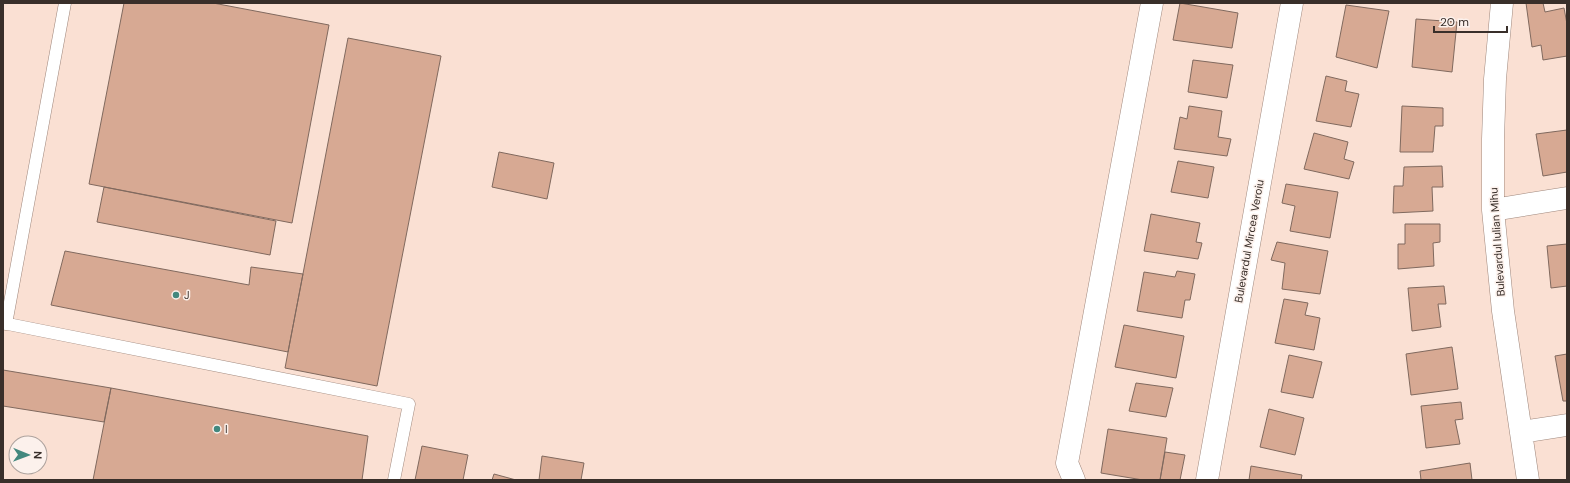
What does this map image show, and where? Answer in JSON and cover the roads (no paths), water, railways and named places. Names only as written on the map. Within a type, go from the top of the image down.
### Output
[{"type":"street","points":[[1074,480],[1067,463],[1152,3]]},
{"type":"street","name":"Bulevardul Mircea Veroiu","points":[[1207,480],[1292,3]]},
{"type":"street","name":"Bulevardul Iulian Mihu","points":[[1502,3],[1494,102],[1493,210],[1503,312],[1528,480]]},
{"type":"street","points":[[1493,210],[1567,198]]},
{"type":"street","points":[[1520,432],[1567,425]]},
{"type":"lane","points":[[64,3],[5,323],[409,404],[394,480]]},
{"type":"place","name":"J","points":[[176,295]]},
{"type":"place","name":"I","points":[[217,429]]}]
